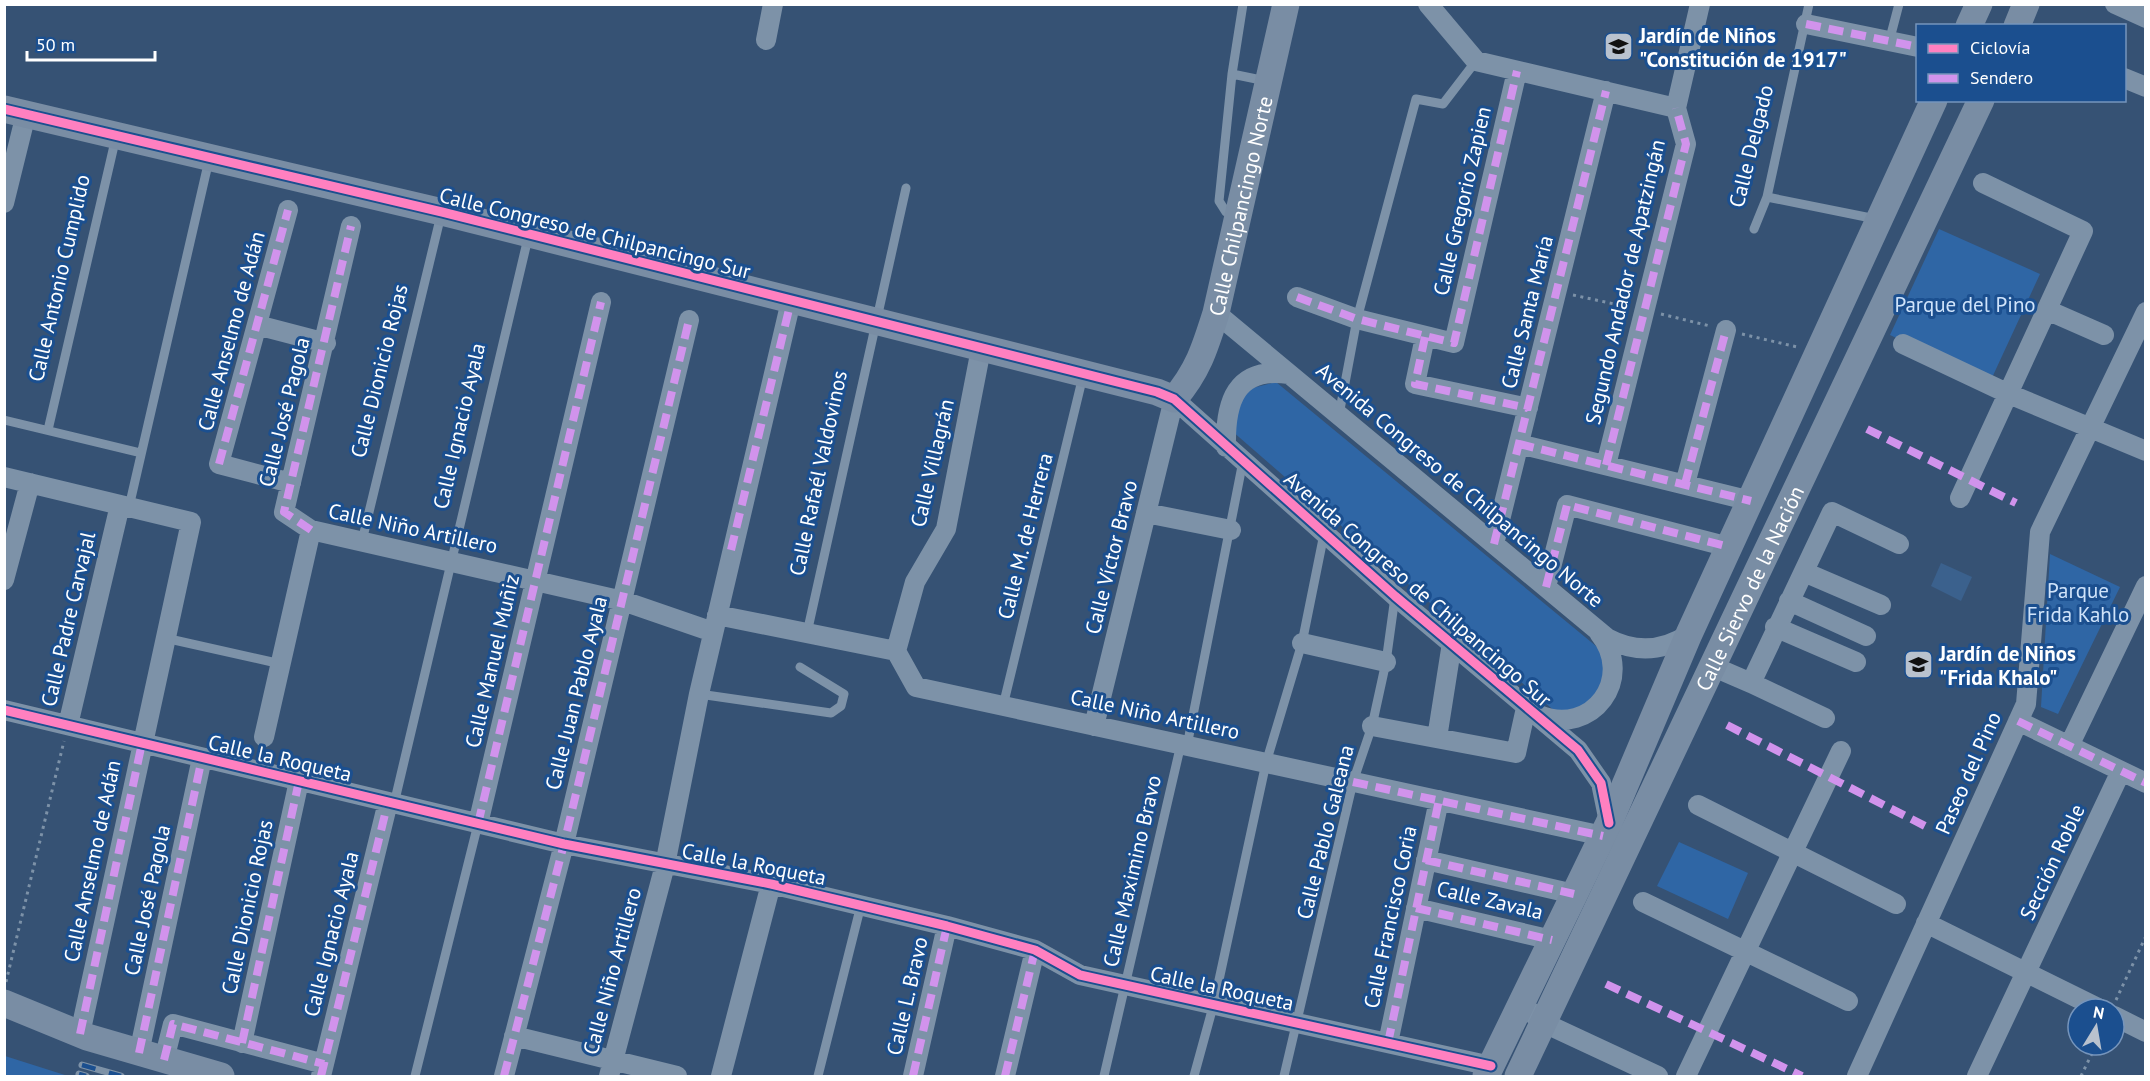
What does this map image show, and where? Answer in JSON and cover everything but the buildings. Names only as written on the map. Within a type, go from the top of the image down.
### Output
[{"type":"main road","name":"Calle Chilpancingo Norte","points":[[1174,399],[1192,378],[1203,357],[1216,313],[1286,4]]},
{"type":"main road","points":[[1970,24],[1979,4]]},
{"type":"main road","points":[[2018,24],[2026,4]]},
{"type":"main road","name":"Calle Siervo de la Nación","points":[[1489,1071],[1606,829],[1689,634],[1821,352],[1933,102]]},
{"type":"main road","name":"Calle Siervo de la Nación","points":[[1518,1077],[1980,102]]},
{"type":"main road","name":"Calle Congreso de Chilpancingo Sur","points":[[15,112],[442,212],[875,324],[1157,392],[1174,399]]},
{"type":"main road","points":[[1750,501],[1787,513]]},
{"type":"main road","points":[[4,1003],[80,1034],[221,1077]]},
{"type":"street","points":[[766,40],[773,4]]},
{"type":"street","points":[[1428,4],[1476,61],[1676,108]]},
{"type":"street","name":"Segundo Andador de Apatzingán","points":[[1606,465],[1686,144],[1676,108],[1700,4]]},
{"type":"street","points":[[2115,4],[2145,18]]},
{"type":"street","points":[[1807,14],[1889,42],[1916,47]]},
{"type":"street","name":"Calle Gregorio Zapien","points":[[1425,337],[1454,343],[1517,71]]},
{"type":"street","points":[[2126,79],[2145,87]]},
{"type":"street","name":"Calle Santa María","points":[[1494,544],[1606,91]]},
{"type":"street","points":[[4,202],[15,112]]},
{"type":"street","points":[[1960,498],[2083,231],[1983,183]]},
{"type":"street","name":"Calle Anselmo de Adán","points":[[288,210],[219,464],[291,483]]},
{"type":"street","name":"Calle José Pagola","points":[[311,530],[284,512],[326,343],[351,226]]},
{"type":"street","points":[[1297,297],[1357,319],[1425,337],[1415,384],[1527,408]]},
{"type":"street","name":"Calle Niño Artillero","points":[[610,1069],[665,865],[699,694],[791,301]]},
{"type":"street","name":"Calle Manuel Muñiz","points":[[478,824],[601,302]]},
{"type":"street","points":[[2047,310],[2104,335]]},
{"type":"street","name":"Paseo del Pino","points":[[1857,1077],[2026,704],[2040,532],[2145,312]]},
{"type":"street","name":"Avenida Congreso de Chilpancingo Norte","points":[[1216,313],[1597,630],[1618,644],[1641,649],[1667,646],[1689,634]]},
{"type":"street","name":"Calle Juan Pablo Ayala","points":[[504,1077],[564,844],[689,320]]},
{"type":"street","points":[[257,325],[326,343]]},
{"type":"street","points":[[1686,484],[1726,330]]},
{"type":"street","points":[[1904,344],[2009,394],[2145,451]]},
{"type":"street","name":"Calle Villagrán","points":[[896,651],[915,582],[946,530],[981,349]]},
{"type":"street","points":[[1226,447],[1228,407],[1239,388],[1257,376],[1267,373],[1289,374]]},
{"type":"street","name":"Avenida Congreso de Chilpancingo Sur","points":[[1174,399],[1395,596],[1526,708],[1569,741],[1587,760],[1601,783],[1606,829]]},
{"type":"street","name":"Calle Víctor Bravo","points":[[1094,726],[1174,399]]},
{"type":"street","points":[[1519,444],[1750,501]]},
{"type":"street","points":[[4,477],[124,506]]},
{"type":"street","points":[[4,580],[30,483]]},
{"type":"street","points":[[1546,587],[1567,505],[1729,547]]},
{"type":"street","name":"Calle Anselmo de Adán","points":[[80,1034],[191,522],[124,506]]},
{"type":"street","name":"Calle Padre Carvajal","points":[[68,725],[124,506]]},
{"type":"street","points":[[1751,683],[1775,627],[1832,512],[1899,543]]},
{"type":"street","points":[[1146,513],[1232,530]]},
{"type":"street","points":[[264,737],[311,530]]},
{"type":"street","name":"Calle Niño Artillero","points":[[311,530],[715,623],[807,633],[896,651],[916,687],[1438,800],[1606,829]]},
{"type":"street","points":[[1804,572],[1881,605]]},
{"type":"street","points":[[2069,746],[2145,586]]},
{"type":"street","points":[[1789,601],[1866,636]]},
{"type":"street","points":[[1775,627],[1856,662]]},
{"type":"street","points":[[1372,726],[1516,753],[1526,708],[1547,719],[1558,721],[1581,716],[1600,703],[1611,683],[1613,660],[1610,649],[1597,630]]},
{"type":"street","points":[[1302,643],[1386,662]]},
{"type":"street","points":[[1437,738],[1452,643]]},
{"type":"street","points":[[1714,667],[1825,718]]},
{"type":"street","name":"Calle la Roqueta","points":[[4,710],[564,844],[771,884],[948,926],[1035,950],[1080,975],[1388,1043],[1489,1071]]},
{"type":"street","points":[[2018,721],[2145,783]]},
{"type":"street","points":[[1686,1077],[1841,752]]},
{"type":"street","name":"Calle José Pagola","points":[[152,1056],[202,758]]},
{"type":"street","name":"Sección Roble","points":[[1977,1077],[2121,771]]},
{"type":"street","name":"Calle Dionicio Rojas","points":[[242,1042],[299,781]]},
{"type":"street","name":"Calle Francisco Coria","points":[[1388,1043],[1438,800]]},
{"type":"street","name":"Calle Ignacio Ayala","points":[[323,1070],[391,803]]},
{"type":"street","points":[[1698,805],[1896,904]]},
{"type":"street","points":[[1426,860],[1574,894]]},
{"type":"street","points":[[721,1077],[771,884]]},
{"type":"street","points":[[1643,902],[1848,1001]]},
{"type":"street","name":"Calle Zavala","points":[[1416,908],[1552,940]]},
{"type":"street","points":[[1926,923],[2075,997]]},
{"type":"street","name":"Calle L. Bravo","points":[[913,1077],[948,926]]},
{"type":"street","points":[[1005,1077],[1035,950]]},
{"type":"street","points":[[1521,1004],[1544,1023],[1658,1077]]},
{"type":"street","points":[[2126,1022],[2145,1032]]},
{"type":"street","points":[[152,1056],[173,1024],[242,1042],[323,1070]]},
{"type":"street","points":[[514,1036],[610,1069],[677,1077]]},
{"type":"lane","points":[[1238,217],[1226,212],[1219,201],[1232,74],[1243,4]]},
{"type":"lane","points":[[1889,42],[1899,4]]},
{"type":"lane","name":"Calle Delgado","points":[[1754,229],[1767,197],[1807,14]]},
{"type":"lane","points":[[1339,415],[1357,319],[1416,99],[1443,104],[1476,61]]},
{"type":"lane","points":[[1232,74],[1269,82]]},
{"type":"lane","name":"Calle Antonio Cumplido","points":[[48,430],[116,137]]},
{"type":"lane","name":"Calle Padre Carvajal","points":[[124,506],[141,453],[210,158]]},
{"type":"lane","name":"Calle Rafaél Valdovinos","points":[[807,633],[906,188]]},
{"type":"lane","points":[[1767,197],[1881,220]]},
{"type":"lane","name":"Calle Dionicio Rojas","points":[[362,542],[442,212]]},
{"type":"lane","name":"Calle Ignacio Ayala","points":[[391,803],[529,235]]},
{"type":"lane","name":"Calle M. de Herrera","points":[[1003,706],[1083,374]]},
{"type":"lane","points":[[4,420],[141,453]]},
{"type":"lane","name":"Calle Maximino Bravo","points":[[1104,1077],[1124,985],[1184,745],[1232,530],[1243,461]]},
{"type":"lane","points":[[1194,1077],[1214,1003],[1266,763],[1302,643],[1325,532]]},
{"type":"lane","name":"Calle Pablo Galeana","points":[[1284,1077],[1353,782],[1372,726],[1386,662],[1395,596]]},
{"type":"lane","points":[[165,638],[281,664]]},
{"type":"lane","points":[[699,694],[831,713],[841,706],[844,694],[800,667]]},
{"type":"lane","name":"Calle Manuel Muñiz","points":[[416,1077],[478,824]]},
{"type":"lane","points":[[818,1077],[861,905]]},
{"type":"path","points":[[1556,292],[1645,310],[1821,352]]},
{"type":"path","points":[[2117,997],[2145,936]]},
{"type":"path","points":[[2081,1077],[2090,1057]]},
{"type":"green space","name":"Parque del Pino","points":[[1939,229],[2040,274],[1990,382],[1890,335]]},
{"type":"green space","points":[[1276,382],[1602,651],[1611,680],[1602,701],[1558,714],[1232,431],[1241,391]]},
{"type":"green space","name":"Parque Frida Kahlo","points":[[2050,554],[2120,587],[2058,714],[2041,707]]},
{"type":"green space","points":[[1679,842],[1748,873],[1728,919],[1657,886]]},
{"type":"green space","points":[[5,1056],[68,1076],[5,1076]]},
{"type":"shaded area","points":[[1941,563],[1972,577],[1961,601],[1931,586]]},
{"type":"railway","points":[[82,1065],[121,1076]]},
{"type":"railway","points":[[79,1074],[86,1076]]},
{"type":"marked path","points":[[1806,24],[1916,47]]},
{"type":"marked path","points":[[1297,297],[1357,319],[1454,343],[1517,71]]},
{"type":"marked path","points":[[1494,544],[1606,91]]},
{"type":"marked path","points":[[1606,465],[1686,144],[1676,108]]},
{"type":"marked path","points":[[219,464],[288,210]]},
{"type":"marked path","points":[[311,530],[284,512],[351,226]]},
{"type":"marked path","points":[[731,550],[791,301]]},
{"type":"marked path","points":[[478,824],[601,302]]},
{"type":"marked path","points":[[504,1076],[564,844],[689,320]]},
{"type":"marked path","points":[[1685,484],[1726,330]]},
{"type":"marked path","points":[[1425,337],[1415,384],[1528,408]]},
{"type":"marked path","points":[[1867,429],[2016,503]]},
{"type":"marked path","points":[[1519,444],[1751,501]]},
{"type":"marked path","points":[[1546,587],[1567,505],[1729,547]]},
{"type":"marked path","points":[[2018,721],[2146,783]]},
{"type":"marked path","points":[[1727,725],[1929,828]]},
{"type":"marked path","points":[[80,1034],[142,743]]},
{"type":"marked path","points":[[139,1053],[202,758]]},
{"type":"marked path","points":[[242,1043],[299,781]]},
{"type":"marked path","points":[[1353,782],[1603,836]]},
{"type":"marked path","points":[[1388,1043],[1439,800]]},
{"type":"marked path","points":[[321,1076],[388,802]]},
{"type":"marked path","points":[[1426,860],[1574,894]]},
{"type":"marked path","points":[[1416,908],[1552,940]]},
{"type":"marked path","points":[[913,1076],[947,926]]},
{"type":"marked path","points":[[1005,1076],[1035,950]]},
{"type":"marked path","points":[[1606,984],[1802,1076]]},
{"type":"marked path","points":[[164,1060],[173,1024],[324,1064]]},
{"type":"cycle path","points":[[4,109],[442,212],[1157,392],[1174,399],[1395,596],[1578,750],[1601,783],[1609,823]]},
{"type":"cycle path","points":[[4,710],[564,844],[771,884],[947,926],[1035,950],[1080,975],[1491,1066]]},
{"type":"place","name":"Jardín de Niños \"Constitución de 1917\"","points":[[1618,47]]},
{"type":"place","name":"Jardín de Niños \"Frida Khalo\"","points":[[1918,665]]}]
